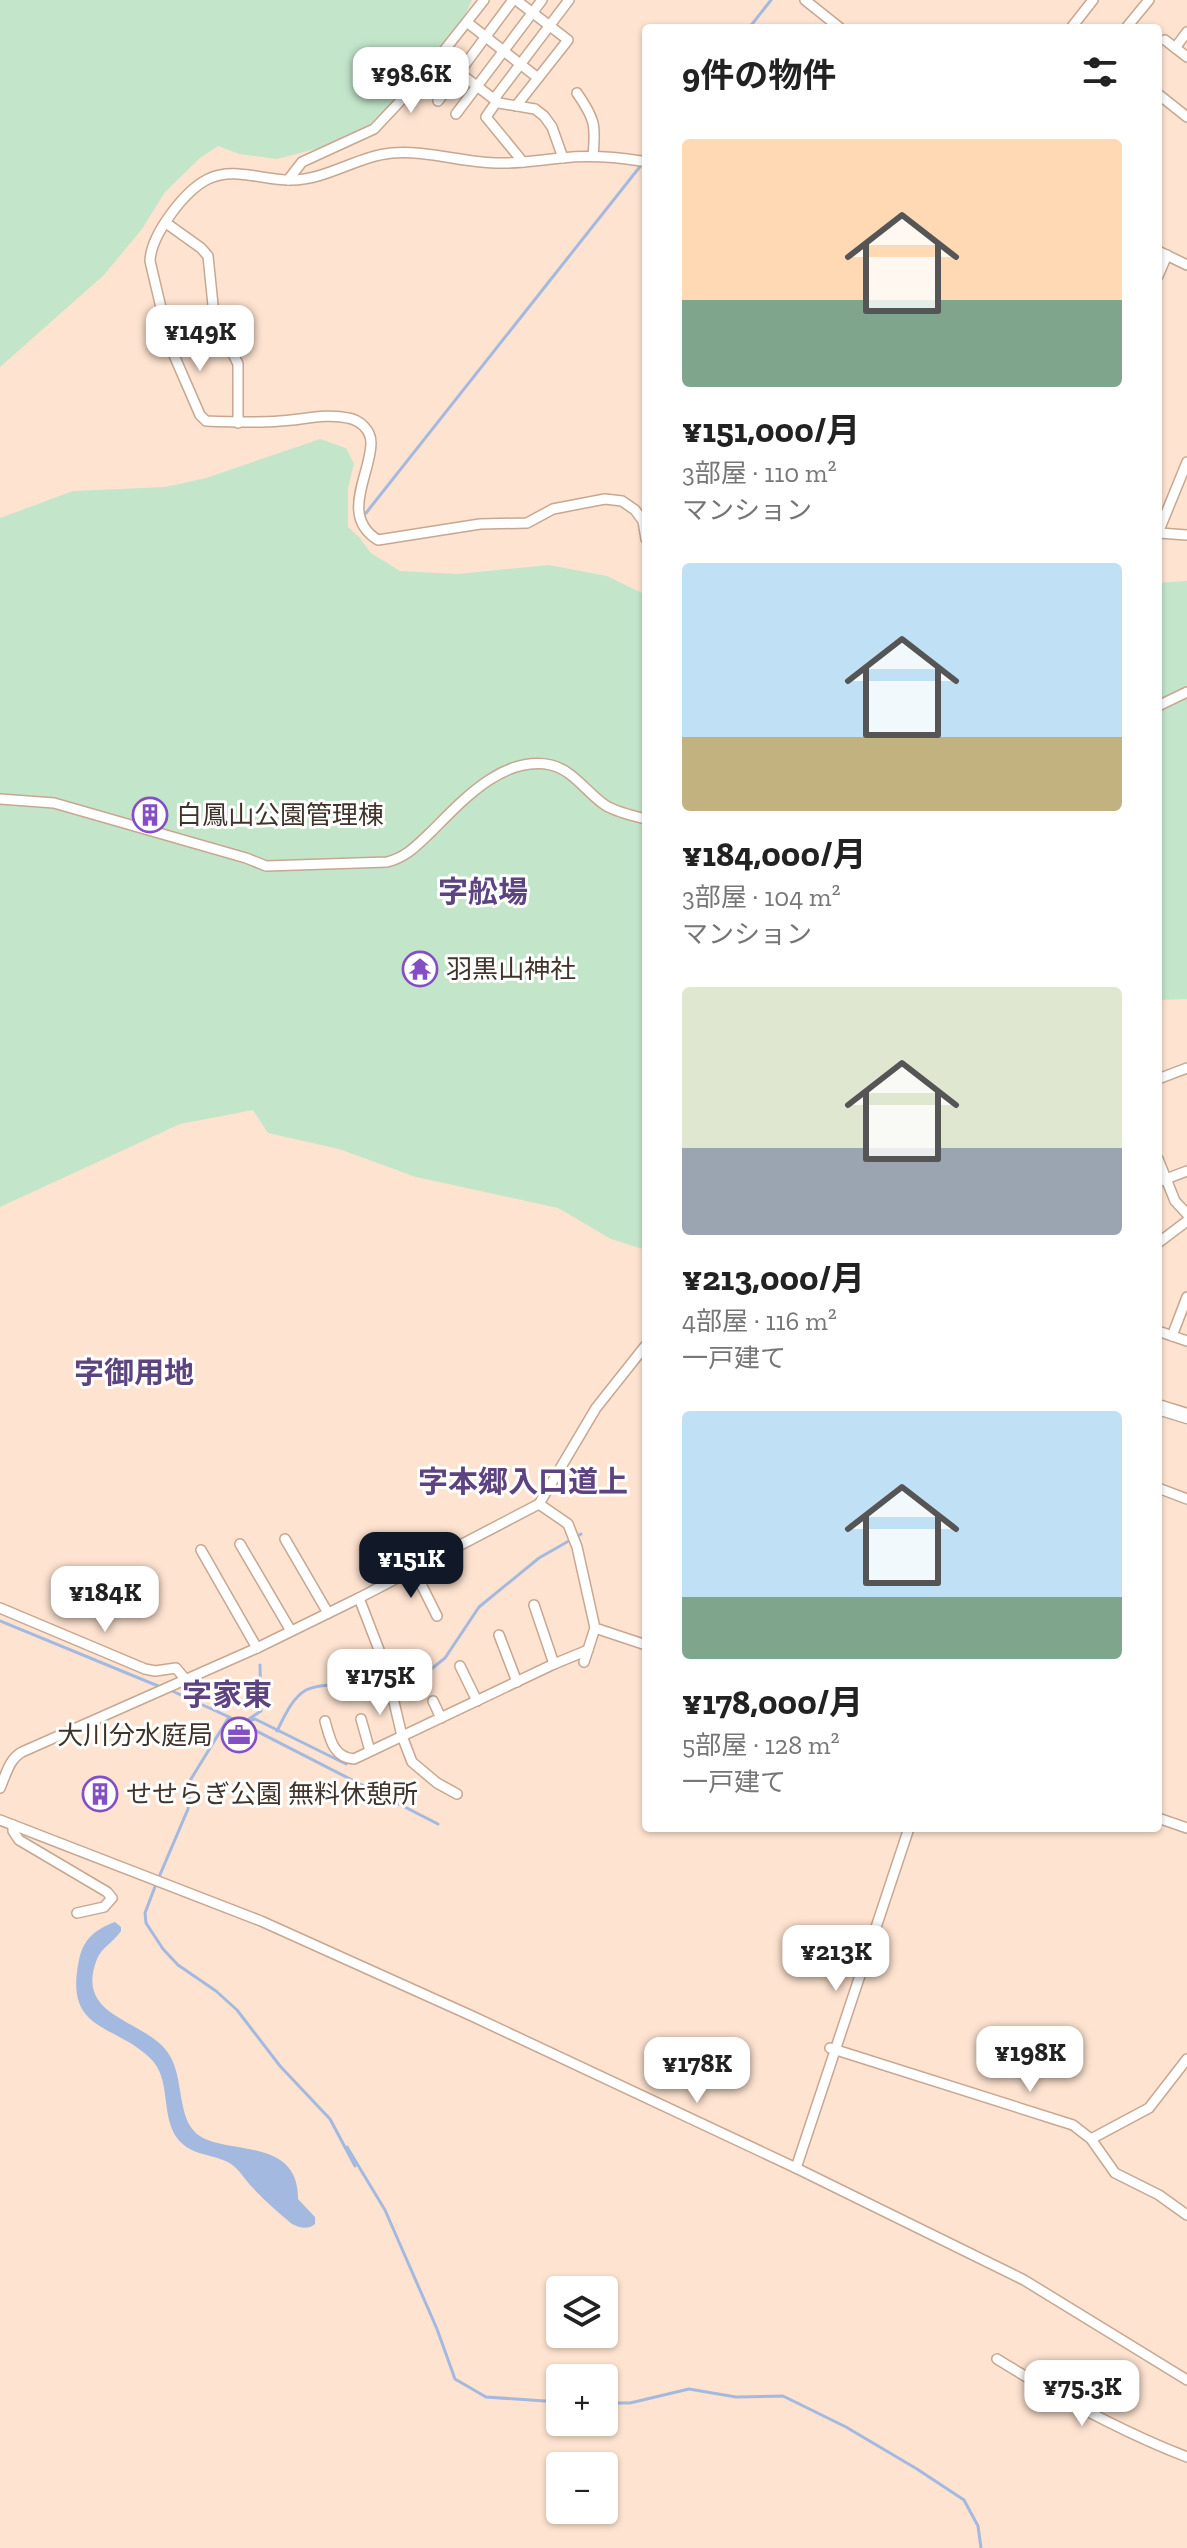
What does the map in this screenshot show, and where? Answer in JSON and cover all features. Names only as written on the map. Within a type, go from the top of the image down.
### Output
[{"type":"street","points":[[288,180],[302,162],[374,129],[440,58],[484,0]]},
{"type":"street","points":[[438,101],[515,0],[568,40],[516,106]]},
{"type":"street","points":[[456,114],[542,0]]},
{"type":"street","points":[[523,162],[486,117],[520,64],[569,0]]},
{"type":"street","points":[[805,0],[835,24]]},
{"type":"street","points":[[1074,24],[1093,0]]},
{"type":"street","points":[[1129,24],[1149,0]]},
{"type":"street","points":[[468,23],[538,78]]},
{"type":"street","points":[[1175,48],[1187,32]]},
{"type":"street","points":[[1165,40],[1187,57]]},
{"type":"street","points":[[440,58],[495,100],[535,109],[544,116],[552,127],[563,158]]},
{"type":"street","points":[[577,93],[593,116],[596,127],[593,156]]},
{"type":"street","points":[[1162,97],[1187,117]]},
{"type":"street","points":[[641,161],[593,156],[523,162],[469,162],[393,153],[314,176],[288,180],[237,173],[221,174],[191,191],[166,223],[151,249],[150,261],[170,346],[200,415],[206,421],[238,423],[326,416],[349,418],[361,423],[369,432],[371,442],[362,478],[359,514],[371,535],[378,540],[480,524],[527,523],[553,509],[605,499],[622,501],[642,520]]},
{"type":"street","points":[[166,223],[208,256],[214,315],[238,364],[238,423]]},
{"type":"street","points":[[1163,253],[1187,265]]},
{"type":"street","points":[[1162,523],[1187,462]]},
{"type":"street","points":[[1162,533],[1187,535]]},
{"type":"street","points":[[1162,704],[1187,692]]},
{"type":"street","points":[[0,799],[54,803],[266,866],[398,859],[416,847],[475,791],[511,767],[525,763],[555,766],[606,806],[642,818]]},
{"type":"street","points":[[1162,1077],[1187,1068]]},
{"type":"street","points":[[1187,1171],[1162,1180],[1187,1214]]},
{"type":"street","points":[[1162,1240],[1187,1221]]},
{"type":"street","points":[[1172,1336],[1187,1297]]},
{"type":"street","points":[[1162,1332],[1187,1341]]},
{"type":"street","points":[[0,1788],[15,1755],[257,1648],[539,1504],[596,1408],[642,1350]]},
{"type":"street","points":[[1162,1408],[1187,1416]]},
{"type":"street","points":[[1162,1490],[1187,1499]]},
{"type":"street","points":[[539,1504],[568,1524],[577,1547],[595,1628],[584,1662]]},
{"type":"street","points":[[285,1539],[328,1613]]},
{"type":"street","points":[[240,1544],[291,1631]]},
{"type":"street","points":[[201,1550],[257,1648]]},
{"type":"street","points":[[414,1570],[437,1616]]},
{"type":"street","points":[[359,1598],[386,1668],[402,1736],[412,1762],[437,1783],[457,1794]]},
{"type":"street","points":[[534,1605],[554,1664]]},
{"type":"street","points":[[0,1608],[145,1669],[176,1668],[182,1682]]},
{"type":"street","points":[[595,1628],[642,1644]]},
{"type":"street","points":[[499,1635],[517,1682]]},
{"type":"street","points":[[325,1721],[332,1747],[346,1758],[354,1759],[588,1650]]},
{"type":"street","points":[[460,1666],[477,1701]]},
{"type":"street","points":[[433,1701],[441,1718]]},
{"type":"street","points":[[361,1719],[370,1751]]},
{"type":"street","points":[[1162,1819],[1187,1828]]},
{"type":"street","points":[[0,1820],[261,1921],[796,2168],[1024,2280],[1187,2380]]},
{"type":"street","points":[[13,1825],[19,1840],[107,1892],[112,1898],[104,1907],[77,1913]]},
{"type":"street","points":[[796,2168],[832,2048],[908,1832]]},
{"type":"street","points":[[832,2048],[1073,2125],[1091,2139],[1115,2173],[1159,2195],[1187,2215]]},
{"type":"street","points":[[1091,2139],[1149,2108],[1187,2059]]},
{"type":"street","points":[[997,2359],[1053,2394],[1135,2437],[1187,2457]]},
{"type":"green space","points":[[0,0],[472,0],[456,34],[411,86],[367,127],[323,147],[277,159],[239,154],[218,146],[200,158],[165,192],[142,229],[104,275],[0,367]]},
{"type":"green space","points":[[320,439],[346,448],[354,464],[348,488],[348,527],[371,553],[400,571],[458,574],[549,565],[607,576],[642,593],[642,1249],[611,1239],[558,1208],[416,1177],[339,1149],[268,1133],[253,1110],[180,1124],[0,1207],[0,518],[73,491],[165,487],[206,478]]},
{"type":"green space","points":[[1187,581],[1187,999],[1162,1000],[1162,583]]},
{"type":"water","points":[[115,1922],[121,1931],[97,1959],[92,1979],[95,1995],[116,2016],[160,2043],[170,2056],[185,2115],[194,2131],[205,2139],[255,2150],[286,2164],[295,2178],[298,2199],[315,2217],[312,2226],[304,2228],[292,2224],[261,2197],[231,2164],[183,2144],[172,2129],[157,2066],[135,2046],[85,2013],[78,2001],[76,1983],[81,1953],[91,1936]]},
{"type":"waterway","points":[[752,24],[771,0]]},
{"type":"waterway","points":[[366,513],[642,164]]},
{"type":"waterway","points":[[395,1689],[410,1686],[445,1658],[479,1607],[539,1558],[581,1534]]},
{"type":"waterway","points":[[0,1621],[163,1688]]},
{"type":"waterway","points":[[249,1719],[261,1711],[260,1665]]},
{"type":"waterway","points":[[277,1731],[293,1703],[306,1690],[334,1685],[387,1688]]},
{"type":"waterway","points":[[159,1877],[188,1809],[191,1779],[229,1717],[170,1690]]},
{"type":"waterway","points":[[229,1717],[438,1824]]},
{"type":"waterway","points":[[246,1726],[255,1719],[346,1764]]},
{"type":"waterway","points":[[156,1884],[145,1913],[146,1923],[163,1949],[178,1965],[237,2010],[280,2066],[330,2119],[355,2166]]},
{"type":"waterway","points":[[347,2147],[385,2210],[437,2329],[455,2379],[486,2397],[546,2401]]},
{"type":"waterway","points":[[618,2403],[689,2389],[736,2397],[783,2396],[846,2427],[964,2500],[978,2526],[981,2548]]},
{"type":"place","name":"白鳳山公園管理棟","points":[[150,815]]},
{"type":"place","name":"羽黒山神社","points":[[420,969]]},
{"type":"place","name":"大川分水庭局","points":[[239,1735]]},
{"type":"place","name":"せせらぎ公園 無料休憩所","points":[[100,1794]]},
{"type":"district","name":"字舩場","points":[[483,892]]},
{"type":"district","name":"字御用地","points":[[134,1373]]},
{"type":"district","name":"字本郷入口道上","points":[[523,1482]]},
{"type":"district","name":"字家東","points":[[227,1695]]}]
